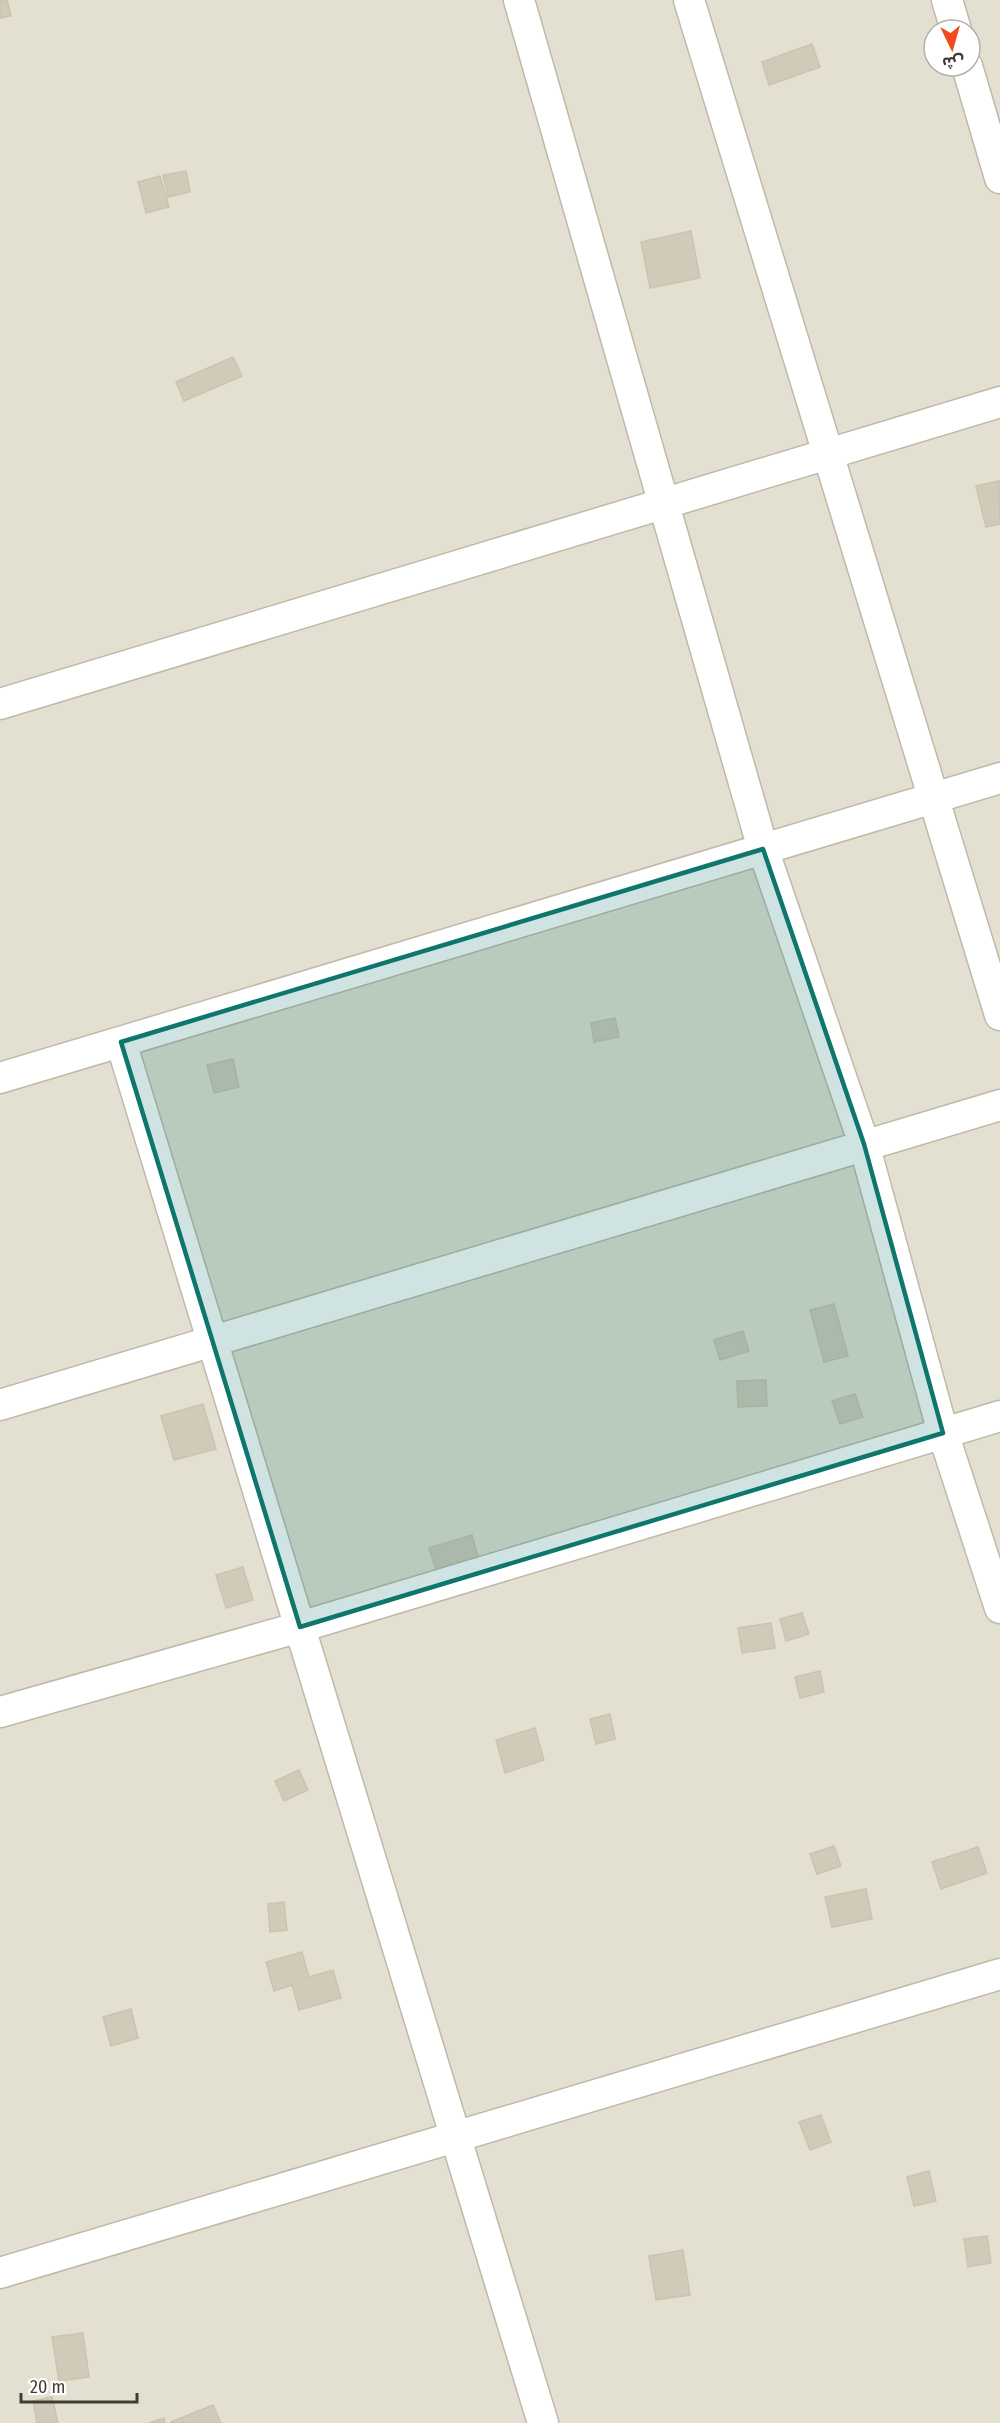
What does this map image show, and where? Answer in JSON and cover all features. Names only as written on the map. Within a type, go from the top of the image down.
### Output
[{"type":"street","points":[[519,0],[763,849],[864,1144],[943,1433],[1000,1608]]},
{"type":"street","points":[[689,0],[1000,1015]]},
{"type":"street","points":[[947,0],[952,18]]},
{"type":"street","points":[[971,78],[1000,178]]},
{"type":"street","points":[[0,704],[1000,402]]},
{"type":"street","points":[[0,1078],[1000,778]]},
{"type":"street","points":[[121,1042],[543,2423]]},
{"type":"street","points":[[0,1404],[1000,1105]]},
{"type":"street","points":[[0,1712],[300,1627],[1000,1416]]},
{"type":"street","points":[[0,2273],[1000,1974]]},
{"type":"highlighted area","points":[[763,849],[864,1144],[943,1433],[300,1627],[121,1042]]},
{"type":"shaded area","points":[[0,0],[1000,0],[1000,2423],[0,2423]]},
{"type":"building","points":[[0,0],[7,0],[11,16],[0,18]]},
{"type":"building","points":[[812,44],[820,67],[769,85],[762,62]]},
{"type":"building","points":[[186,171],[190,192],[168,197],[163,175]]},
{"type":"building","points":[[160,176],[169,207],[146,213],[138,182]]},
{"type":"building","points":[[691,231],[700,278],[650,288],[641,242]]},
{"type":"building","points":[[233,357],[242,376],[184,401],[176,382]]},
{"type":"building","points":[[999,481],[1000,524],[986,527],[976,486]]},
{"type":"building","points":[[615,1018],[619,1037],[594,1042],[591,1023]]},
{"type":"building","points":[[233,1059],[239,1087],[214,1093],[207,1065]]},
{"type":"building","points":[[834,1304],[848,1356],[824,1362],[810,1310]]},
{"type":"building","points":[[743,1331],[749,1351],[720,1360],[714,1340]]},
{"type":"building","points":[[766,1380],[767,1406],[738,1407],[737,1381]]},
{"type":"building","points":[[855,1394],[863,1417],[840,1424],[832,1401]]},
{"type":"building","points":[[203,1404],[216,1449],[174,1460],[161,1416]]},
{"type":"building","points":[[472,1535],[478,1557],[436,1570],[429,1548]]},
{"type":"building","points":[[243,1567],[253,1600],[226,1608],[216,1575]]},
{"type":"building","points":[[802,1613],[809,1634],[786,1641],[780,1619]]},
{"type":"building","points":[[771,1623],[775,1648],[742,1653],[738,1628]]},
{"type":"building","points":[[820,1671],[824,1692],[800,1698],[795,1677]]},
{"type":"building","points":[[610,1714],[615,1739],[596,1744],[590,1719]]},
{"type":"building","points":[[535,1728],[544,1760],[505,1773],[496,1740]]},
{"type":"building","points":[[299,1770],[308,1790],[284,1801],[275,1781]]},
{"type":"building","points":[[834,1846],[841,1866],[817,1874],[810,1854]]},
{"type":"building","points":[[978,1847],[987,1873],[941,1889],[932,1862]]},
{"type":"building","points":[[866,1889],[872,1919],[832,1927],[825,1897]]},
{"type":"building","points":[[284,1902],[287,1930],[270,1932],[268,1904]]},
{"type":"building","points":[[302,1952],[309,1977],[333,1970],[341,1998],[299,2010],[292,1985],[274,1991],[266,1962]]},
{"type":"building","points":[[131,2009],[138,2038],[111,2046],[103,2017]]},
{"type":"building","points":[[821,2115],[831,2142],[810,2150],[799,2122]]},
{"type":"building","points":[[929,2171],[936,2201],[914,2206],[907,2177]]},
{"type":"building","points":[[987,2236],[991,2263],[968,2267],[964,2239]]},
{"type":"building","points":[[683,2250],[690,2295],[656,2300],[649,2256]]},
{"type":"building","points":[[83,2333],[89,2377],[59,2381],[52,2337]]},
{"type":"building","points":[[52,2397],[58,2423],[37,2423],[33,2401]]},
{"type":"building","points":[[213,2405],[221,2423],[171,2423],[171,2422]]},
{"type":"building","points":[[164,2418],[165,2423],[149,2423]]}]
